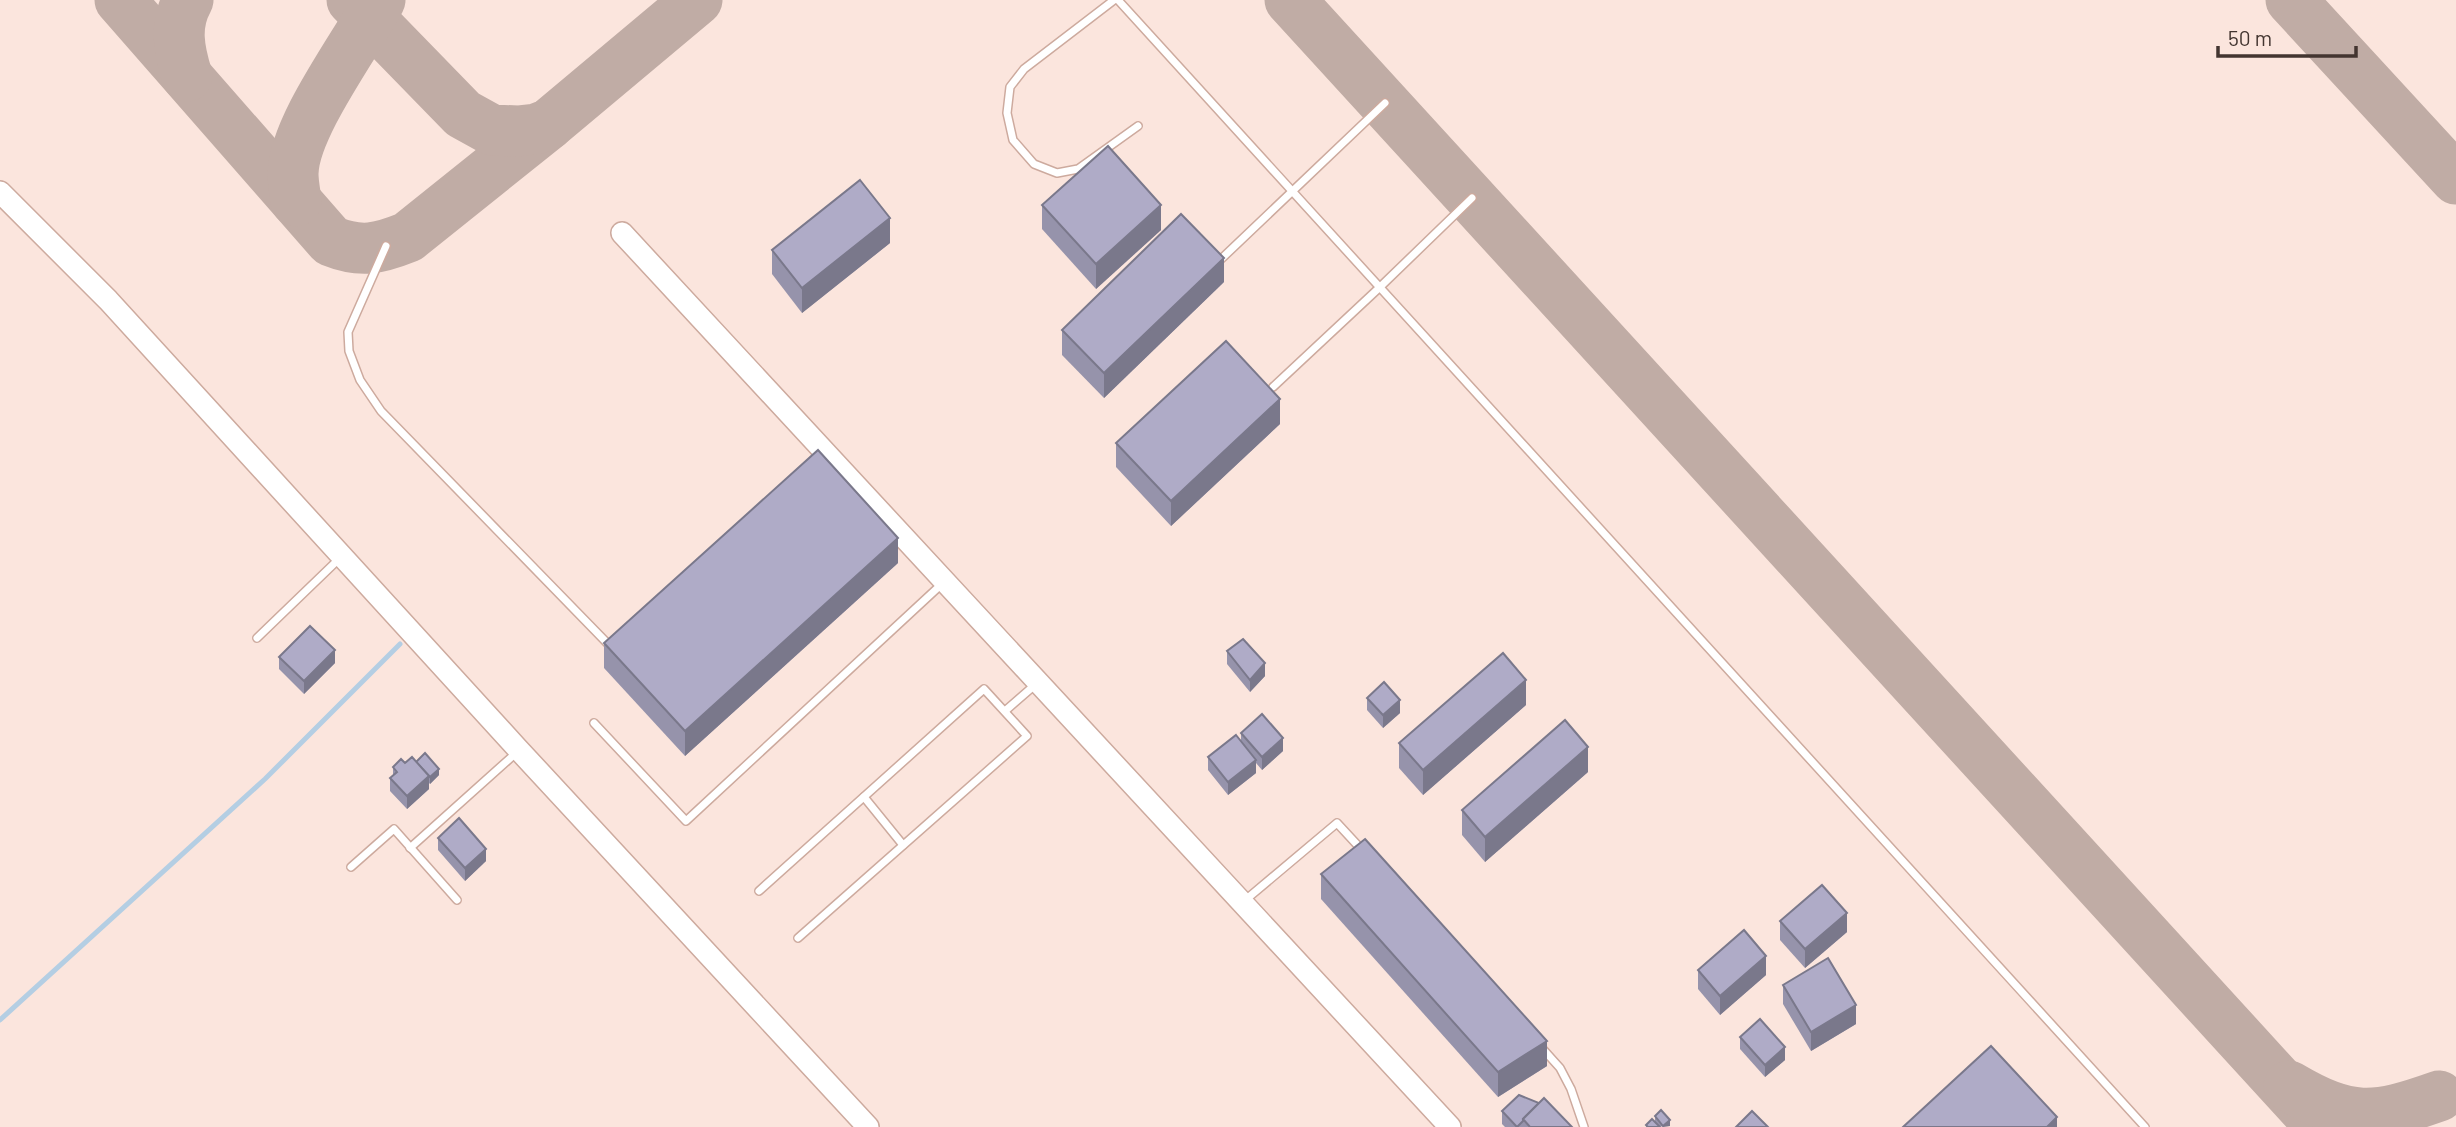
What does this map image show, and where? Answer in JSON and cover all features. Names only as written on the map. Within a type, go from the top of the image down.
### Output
[{"type":"street","points":[[0,192],[108,300],[868,1127]]},
{"type":"street","points":[[622,233],[817,454],[945,582],[1451,1127]]},
{"type":"lane","points":[[1138,126],[1078,169],[1057,173],[1034,164],[1013,140],[1007,113],[1010,87],[1024,69],[1116,0],[2145,1127]]},
{"type":"lane","points":[[1215,265],[1385,103]]},
{"type":"lane","points":[[1273,387],[1472,198]]},
{"type":"lane","points":[[386,246],[348,332],[349,351],[360,380],[381,411],[609,645],[619,636]]},
{"type":"lane","points":[[257,638],[341,556]]},
{"type":"lane","points":[[594,723],[686,821],[945,582]]},
{"type":"lane","points":[[1005,711],[1038,682]]},
{"type":"lane","points":[[759,891],[984,689],[1027,736],[798,938]]},
{"type":"lane","points":[[410,848],[519,750]]},
{"type":"lane","points":[[864,797],[903,845]]},
{"type":"lane","points":[[1243,903],[1338,823],[1365,854]]},
{"type":"lane","points":[[351,867],[394,829],[457,900]]},
{"type":"lane","points":[[1532,1037],[1560,1068],[1571,1089],[1584,1127]]},
{"type":"building","points":[[1108,146],[1161,205],[1096,264],[1042,205]]},
{"type":"building","points":[[860,180],[890,218],[802,288],[772,250]]},
{"type":"building","points":[[1181,214],[1224,258],[1104,373],[1062,330]]},
{"type":"building","points":[[1226,341],[1280,399],[1171,501],[1116,443]]},
{"type":"building","points":[[818,450],[898,538],[685,731],[604,643]]},
{"type":"building","points":[[310,626],[335,650],[304,681],[279,657]]},
{"type":"building","points":[[1243,639],[1265,663],[1250,680],[1227,651]]},
{"type":"building","points":[[1503,653],[1526,680],[1423,770],[1399,743]]},
{"type":"building","points":[[1384,682],[1400,700],[1383,715],[1367,698]]},
{"type":"building","points":[[1262,714],[1283,738],[1262,757],[1241,733]]},
{"type":"building","points":[[1565,720],[1588,747],[1485,837],[1462,810]]},
{"type":"building","points":[[1236,735],[1256,760],[1228,782],[1208,757]]},
{"type":"building","points":[[425,753],[439,769],[430,777],[416,762]]},
{"type":"building","points":[[412,757],[429,776],[407,796],[390,778],[397,772],[393,767],[401,759],[405,763]]},
{"type":"building","points":[[459,818],[486,849],[465,868],[438,838]]},
{"type":"building","points":[[1365,839],[1547,1041],[1498,1072],[1321,874]]},
{"type":"building","points":[[1822,885],[1847,913],[1805,949],[1780,921]]},
{"type":"building","points":[[1744,930],[1766,956],[1720,996],[1698,970]]},
{"type":"building","points":[[1828,958],[1856,1005],[1811,1032],[1783,985]]},
{"type":"building","points":[[1760,1019],[1785,1047],[1765,1065],[1740,1037]]},
{"type":"building","points":[[1991,1046],[2057,1117],[2047,1127],[1903,1127]]},
{"type":"building","points":[[1519,1095],[1539,1103],[1517,1127],[1502,1111]]},
{"type":"building","points":[[1544,1098],[1572,1127],[1530,1127],[1523,1119]]},
{"type":"building","points":[[1661,1110],[1670,1120],[1663,1126],[1655,1116]]},
{"type":"building","points":[[1752,1111],[1768,1127],[1736,1127]]},
{"type":"building","points":[[1652,1119],[1660,1127],[1648,1127],[1646,1125]]},
{"type":"waterway","points":[[0,1020],[265,779],[400,644]]},
{"type":"taxiway","points":[[120,0],[331,241],[342,245],[370,248],[408,237],[549,124]]},
{"type":"taxiway","points":[[187,76],[179,28],[188,0]]},
{"type":"taxiway","points":[[352,0],[463,114],[492,130],[518,131],[549,124],[697,0]]},
{"type":"taxiway","points":[[296,201],[293,174],[304,133],[328,86],[380,0]]},
{"type":"taxiway","points":[[1290,0],[2321,1127]]},
{"type":"taxiway","points":[[2291,0],[2456,179]]},
{"type":"taxiway","points":[[2289,1086],[2329,1106],[2362,1113],[2397,1109],[2439,1096]]}]
